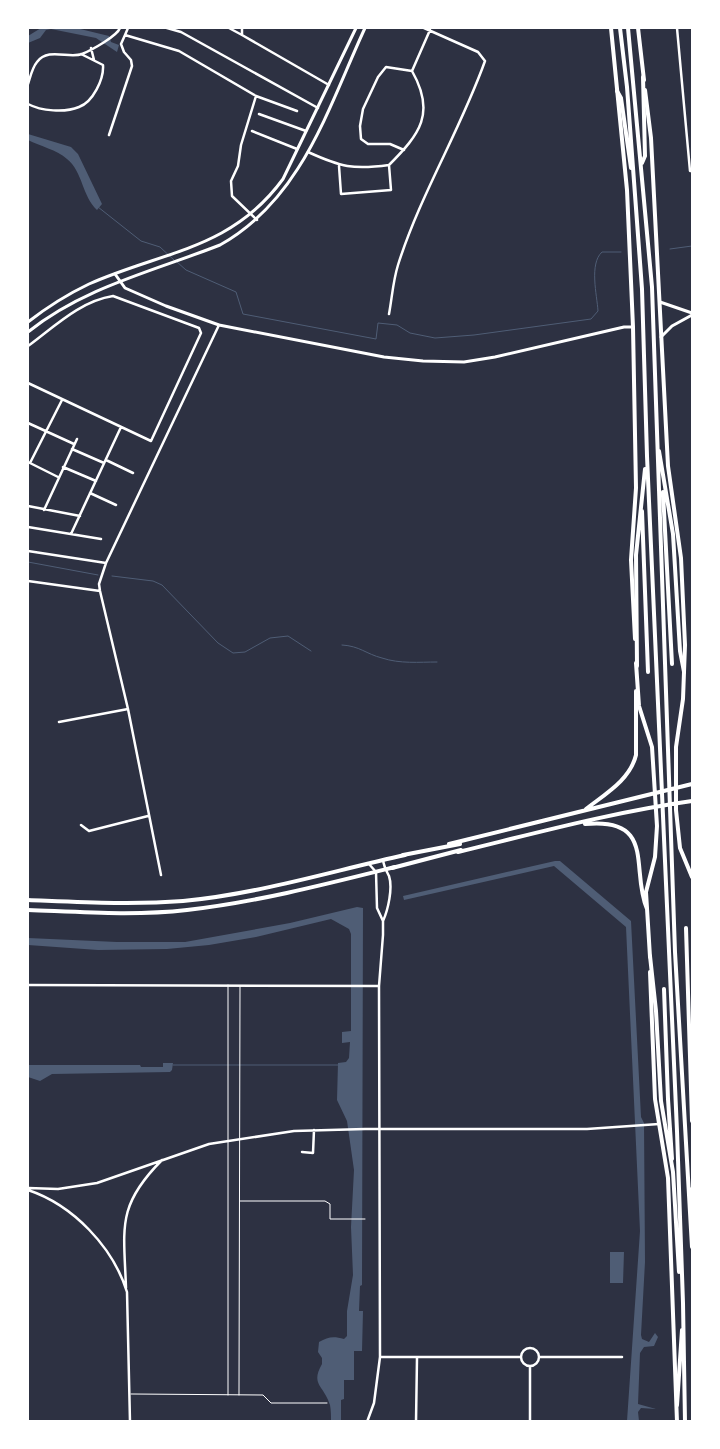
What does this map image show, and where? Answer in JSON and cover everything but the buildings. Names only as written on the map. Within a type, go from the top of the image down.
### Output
[{"type":"main road","points":[[28,322],[71,294],[115,274],[178,252],[227,232],[252,214],[270,197],[283,178],[299,149],[356,28]]},
{"type":"main road","points":[[28,332],[84,295],[220,245],[257,220],[290,183],[308,152],[366,28]]},
{"type":"main road","points":[[610,28],[627,190],[633,327],[636,488],[630,560],[637,666]]},
{"type":"main road","points":[[620,28],[642,289],[646,456],[656,635],[683,1303],[685,1422]]},
{"type":"main road","points":[[628,28],[652,287],[675,952],[692,1222]]},
{"type":"main road","points":[[638,28],[650,138],[668,466],[681,558],[684,699],[676,747],[675,790],[680,848],[692,877]]},
{"type":"main road","points":[[641,166],[645,156],[643,77]]},
{"type":"main road","points":[[617,92],[621,98],[634,180]]},
{"type":"main road","points":[[115,274],[125,288],[166,306],[219,325],[384,356],[464,362],[495,357],[624,327],[633,327]]},
{"type":"main road","points":[[660,302],[692,314]]},
{"type":"main road","points":[[661,337],[672,326],[692,314]]},
{"type":"main road","points":[[657,438],[673,534],[684,672]]},
{"type":"main road","points":[[646,456],[636,556],[637,676],[639,706],[652,747],[656,806],[657,844],[646,892],[649,914],[654,1079],[668,1178],[677,1422]]},
{"type":"main road","points":[[663,477],[672,664]]},
{"type":"main road","points":[[642,496],[648,672]]},
{"type":"main road","points":[[584,811],[622,780],[634,764],[636,755],[634,714],[637,676]]},
{"type":"main road","points":[[28,900],[115,904],[184,900],[259,888],[675,790],[692,784]]},
{"type":"main road","points":[[28,910],[115,913],[186,910],[251,900],[376,872],[568,825],[656,806],[692,801]]},
{"type":"main road","points":[[568,825],[589,823],[612,826],[630,836],[638,847],[641,896],[649,914]]},
{"type":"main road","points":[[402,855],[460,844]]},
{"type":"main road","points":[[392,868],[461,850]]},
{"type":"main road","points":[[686,928],[692,1121]]},
{"type":"main road","points":[[650,956],[656,1011],[660,1101],[673,1172]]},
{"type":"main road","points":[[664,989],[668,1099],[678,1263],[682,1290]]},
{"type":"main road","points":[[692,1189],[692,1247]]},
{"type":"main road","points":[[677,1405],[683,1303]]},
{"type":"street","points":[[81,54],[118,34],[120,28]]},
{"type":"street","points":[[109,135],[132,66],[131,60],[122,48],[128,28]]},
{"type":"street","points":[[167,28],[181,32],[318,108]]},
{"type":"street","points":[[229,28],[329,85]]},
{"type":"street","points":[[242,28],[242,35]]},
{"type":"street","points":[[389,314],[397,268],[410,231],[449,149],[486,61],[478,52],[424,28]]},
{"type":"street","points":[[677,28],[690,171],[692,171]]},
{"type":"street","points":[[412,71],[430,30]]},
{"type":"street","points":[[125,35],[179,51],[256,96],[297,111]]},
{"type":"street","points":[[91,48],[94,60]]},
{"type":"street","points":[[28,84],[37,62],[47,55],[63,53],[81,54],[103,65],[104,75],[96,90],[80,107],[66,110],[34,108],[28,104]]},
{"type":"street","points":[[404,150],[390,144],[368,144],[361,139],[360,126],[369,94],[386,68],[412,71]]},
{"type":"street","points":[[308,152],[339,166],[365,168],[389,165],[418,132],[425,110],[421,88],[412,71]]},
{"type":"street","points":[[256,96],[241,145],[238,166],[231,181],[232,196],[257,220]]},
{"type":"street","points":[[259,114],[307,132]]},
{"type":"street","points":[[252,131],[299,149]]},
{"type":"street","points":[[339,166],[342,194],[391,190],[389,165]]},
{"type":"street","points":[[28,346],[77,309],[103,298],[113,296],[199,328],[201,333],[150,441],[28,383]]},
{"type":"street","points":[[161,875],[128,709],[99,584],[106,563],[219,325]]},
{"type":"street","points":[[58,476],[29,463],[62,400]]},
{"type":"street","points":[[28,423],[75,444]]},
{"type":"street","points":[[71,534],[121,427]]},
{"type":"street","points":[[44,510],[58,476],[77,439]]},
{"type":"street","points":[[72,449],[133,473]]},
{"type":"street","points":[[63,467],[96,481]]},
{"type":"street","points":[[90,493],[116,505]]},
{"type":"street","points":[[28,506],[80,516]]},
{"type":"street","points":[[28,527],[101,539]]},
{"type":"street","points":[[28,551],[106,563]]},
{"type":"street","points":[[28,581],[100,591]]},
{"type":"street","points":[[58,722],[128,709]]},
{"type":"street","points":[[81,825],[89,831],[148,816]]},
{"type":"street","points":[[367,1422],[374,1403],[380,1357],[380,986],[383,921],[389,907],[389,876],[384,870],[382,860]]},
{"type":"street","points":[[367,863],[376,872],[377,908],[383,921]]},
{"type":"street","points":[[28,985],[228,984],[380,986]]},
{"type":"street","points":[[28,1189],[58,1189],[88,1185],[193,1148],[240,1139],[314,1130],[587,1129],[659,1124]]},
{"type":"street","points":[[302,1152],[313,1153],[314,1130]]},
{"type":"street","points":[[130,1422],[124,1231],[128,1207],[137,1188],[163,1159]]},
{"type":"street","points":[[28,1189],[57,1204],[98,1239],[117,1268],[126,1292]]},
{"type":"street","points":[[530,1348],[537,1352],[539,1357],[536,1364],[530,1366],[524,1364],[521,1357],[524,1351],[530,1348]]},
{"type":"street","points":[[380,1357],[521,1357]]},
{"type":"street","points":[[539,1357],[622,1357]]},
{"type":"street","points":[[416,1422],[417,1358]]},
{"type":"street","points":[[530,1366],[530,1422]]},
{"type":"lane","points":[[228,984],[228,1395]]},
{"type":"lane","points":[[239,1395],[240,985]]},
{"type":"lane","points":[[240,1201],[325,1201],[330,1204],[330,1219],[365,1219]]},
{"type":"lane","points":[[129,1394],[263,1395],[271,1403],[327,1403]]},
{"type":"water","points":[[41,28],[76,28],[109,36],[111,42],[119,45],[117,52],[96,38],[51,29],[46,30],[40,38],[28,43],[28,36]]},
{"type":"water","points":[[28,134],[71,147],[78,154],[102,204],[97,210],[88,198],[80,177],[72,164],[58,153],[28,140]]},
{"type":"water","points":[[560,861],[631,921],[641,1117],[644,1123],[645,1262],[641,1335],[642,1339],[649,1342],[655,1333],[658,1337],[654,1346],[644,1347],[640,1353],[638,1404],[656,1409],[641,1408],[638,1412],[639,1421],[627,1421],[640,1231],[626,927],[554,866],[404,900],[403,896]]},
{"type":"water","points":[[357,907],[363,908],[362,1285],[360,1286],[359,1311],[363,1311],[362,1351],[354,1351],[354,1380],[344,1380],[344,1399],[341,1400],[341,1421],[331,1421],[330,1405],[319,1385],[317,1376],[322,1364],[322,1358],[318,1352],[319,1342],[331,1338],[344,1339],[347,1336],[347,1311],[353,1275],[351,1227],[354,1170],[347,1121],[337,1100],[338,1063],[346,1062],[349,1058],[350,1042],[342,1043],[342,1032],[351,1031],[351,934],[349,929],[331,919],[256,937],[209,945],[167,949],[98,950],[28,945],[28,938],[117,942],[185,942],[290,923]]},
{"type":"water","points":[[163,1063],[173,1063],[170,1072],[52,1074],[40,1081],[28,1077],[28,1065],[140,1065],[141,1067],[163,1067]]},
{"type":"water","points":[[610,1252],[624,1252],[623,1283],[610,1283]]},
{"type":"waterway","points":[[98,207],[141,241],[160,247],[174,260]]},
{"type":"waterway","points":[[670,249],[692,246]]},
{"type":"waterway","points":[[177,262],[186,270],[236,292],[243,314],[376,339],[378,323],[397,325],[410,333],[435,338],[474,335],[591,319],[598,311],[595,288],[595,272],[598,257],[602,252],[621,252]]},
{"type":"waterway","points":[[28,562],[98,575]]},
{"type":"waterway","points":[[112,576],[153,581],[162,585],[218,643],[233,653],[245,652],[270,638],[288,636],[311,651]]},
{"type":"waterway","points":[[342,645],[354,647],[389,660],[437,662]]},
{"type":"waterway","points":[[173,1065],[338,1065]]}]
